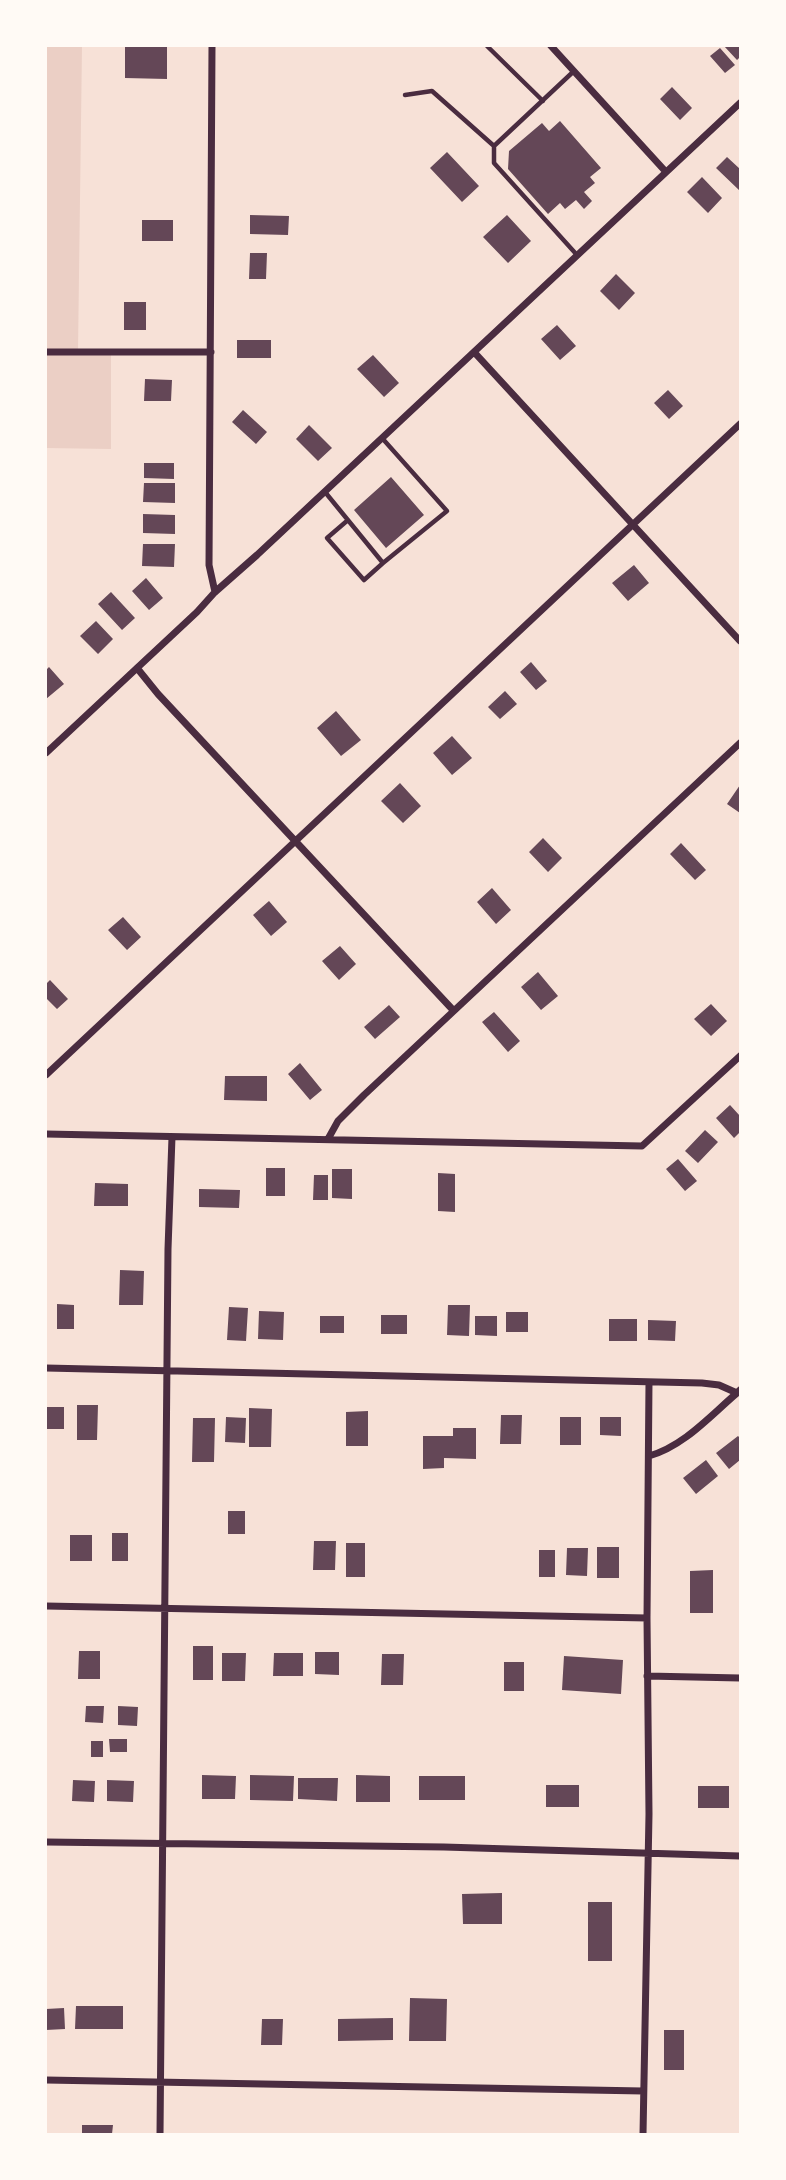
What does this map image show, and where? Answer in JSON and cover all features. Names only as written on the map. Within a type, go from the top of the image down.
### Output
[{"type":"street","points":[[212,46],[209,565],[215,592]]},
{"type":"street","points":[[551,46],[666,172]]},
{"type":"street","points":[[46,753],[740,103]]},
{"type":"street","points":[[46,352],[211,352]]},
{"type":"street","points":[[474,352],[740,641]]},
{"type":"street","points":[[46,1075],[740,424]]},
{"type":"street","points":[[137,668],[158,694],[453,1010]]},
{"type":"street","points":[[328,1139],[338,1121],[453,1010],[740,743]]},
{"type":"street","points":[[46,1134],[642,1146],[740,1056]]},
{"type":"street","points":[[160,2134],[168,1249],[172,1137]]},
{"type":"street","points":[[46,1368],[702,1383],[739,1391]]},
{"type":"street","points":[[643,2134],[649,1382]]},
{"type":"street","points":[[649,1457],[676,1445],[739,1391]]},
{"type":"street","points":[[46,1606],[647,1618]]},
{"type":"street","points":[[648,1676],[740,1678]]},
{"type":"street","points":[[46,1842],[444,1847],[740,1856]]},
{"type":"street","points":[[46,2080],[643,2091]]},
{"type":"lane","points":[[487,46],[543,101]]},
{"type":"lane","points":[[574,71],[494,146],[494,163],[577,255]]},
{"type":"lane","points":[[405,95],[432,91],[494,146]]},
{"type":"lane","points":[[348,520],[327,538],[364,580],[447,511],[382,438]]},
{"type":"lane","points":[[325,492],[383,563]]},
{"type":"shaded area","points":[[46,46],[82,46],[78,351],[111,351],[111,449],[46,448]]},
{"type":"building","points":[[125,46],[167,46],[167,79],[125,78]]},
{"type":"building","points":[[724,46],[740,46],[740,57],[737,60]]},
{"type":"building","points":[[720,48],[735,65],[725,73],[710,56]]},
{"type":"building","points":[[672,87],[692,108],[680,120],[660,99]]},
{"type":"building","points":[[560,121],[601,168],[590,177],[595,183],[584,192],[592,201],[584,209],[576,200],[565,209],[560,203],[548,214],[508,169],[509,151],[542,123],[549,131]]},
{"type":"building","points":[[447,152],[479,186],[462,202],[430,168]]},
{"type":"building","points":[[727,157],[740,169],[740,191],[716,168]]},
{"type":"building","points":[[702,177],[722,198],[708,213],[687,192]]},
{"type":"building","points":[[250,215],[289,216],[288,235],[250,234]]},
{"type":"building","points":[[507,215],[531,241],[508,263],[483,237]]},
{"type":"building","points":[[142,220],[173,220],[173,241],[142,241]]},
{"type":"building","points":[[250,253],[267,253],[266,279],[249,279]]},
{"type":"building","points":[[616,274],[635,293],[619,310],[600,291]]},
{"type":"building","points":[[124,302],[146,302],[146,330],[124,330]]},
{"type":"building","points":[[557,325],[576,346],[560,360],[541,339]]},
{"type":"building","points":[[237,340],[271,340],[271,358],[237,358]]},
{"type":"building","points":[[373,355],[399,383],[384,397],[357,369]]},
{"type":"building","points":[[145,379],[172,380],[171,401],[144,401]]},
{"type":"building","points":[[668,390],[683,406],[669,419],[654,403]]},
{"type":"building","points":[[243,410],[267,432],[256,444],[232,422]]},
{"type":"building","points":[[309,425],[332,448],[318,461],[296,439]]},
{"type":"building","points":[[144,463],[174,463],[174,479],[144,478]]},
{"type":"building","points":[[391,477],[424,515],[386,548],[354,510]]},
{"type":"building","points":[[144,483],[175,483],[175,503],[143,502]]},
{"type":"building","points":[[143,514],[175,515],[175,534],[143,533]]},
{"type":"building","points":[[143,544],[175,544],[174,567],[142,566]]},
{"type":"building","points":[[634,565],[649,583],[628,601],[612,583]]},
{"type":"building","points":[[146,578],[163,598],[149,610],[132,591]]},
{"type":"building","points":[[111,592],[135,618],[122,630],[98,604]]},
{"type":"building","points":[[96,621],[113,639],[98,654],[80,636]]},
{"type":"building","points":[[531,662],[547,681],[536,690],[520,672]]},
{"type":"building","points":[[49,667],[64,684],[46,699],[46,670]]},
{"type":"building","points":[[505,691],[517,704],[500,719],[488,707]]},
{"type":"building","points":[[336,711],[361,740],[341,756],[317,728]]},
{"type":"building","points":[[452,736],[472,758],[452,775],[433,753]]},
{"type":"building","points":[[400,783],[421,806],[403,823],[381,801]]},
{"type":"building","points":[[740,785],[740,813],[727,804]]},
{"type":"building","points":[[543,838],[562,858],[548,872],[529,852]]},
{"type":"building","points":[[681,843],[706,870],[695,880],[670,854]]},
{"type":"building","points":[[492,888],[511,910],[496,924],[477,902]]},
{"type":"building","points":[[269,901],[287,922],[271,936],[253,915]]},
{"type":"building","points":[[123,917],[141,937],[127,950],[108,930]]},
{"type":"building","points":[[340,946],[356,964],[339,980],[322,961]]},
{"type":"building","points":[[538,972],[558,996],[541,1010],[521,987]]},
{"type":"building","points":[[50,980],[68,999],[57,1009],[46,998],[46,984]]},
{"type":"building","points":[[711,1004],[727,1021],[711,1036],[694,1019]]},
{"type":"building","points":[[389,1005],[400,1017],[375,1039],[364,1027]]},
{"type":"building","points":[[494,1012],[520,1041],[508,1052],[482,1022]]},
{"type":"building","points":[[300,1063],[322,1090],[310,1100],[288,1074]]},
{"type":"building","points":[[225,1076],[267,1076],[267,1101],[224,1100]]},
{"type":"building","points":[[730,1105],[740,1116],[740,1132],[734,1138],[716,1118]]},
{"type":"building","points":[[705,1130],[718,1142],[698,1163],[685,1151]]},
{"type":"building","points":[[678,1159],[697,1181],[685,1191],[666,1169]]},
{"type":"building","points":[[266,1168],[285,1168],[285,1196],[266,1196]]},
{"type":"building","points":[[332,1169],[352,1169],[352,1199],[332,1198]]},
{"type":"building","points":[[438,1173],[455,1174],[455,1212],[438,1211]]},
{"type":"building","points":[[314,1175],[328,1175],[328,1200],[313,1200]]},
{"type":"building","points":[[95,1183],[128,1184],[128,1206],[94,1206]]},
{"type":"building","points":[[199,1189],[240,1190],[239,1208],[199,1207]]},
{"type":"building","points":[[120,1270],[144,1271],[143,1305],[119,1305]]},
{"type":"building","points":[[57,1304],[74,1305],[74,1329],[57,1329]]},
{"type":"building","points":[[448,1305],[470,1305],[469,1336],[447,1335]]},
{"type":"building","points":[[229,1307],[248,1308],[246,1341],[227,1340]]},
{"type":"building","points":[[259,1311],[284,1312],[283,1340],[258,1339]]},
{"type":"building","points":[[506,1312],[528,1312],[528,1332],[506,1332]]},
{"type":"building","points":[[381,1315],[407,1315],[407,1334],[381,1334]]},
{"type":"building","points":[[320,1316],[344,1316],[344,1333],[320,1333]]},
{"type":"building","points":[[475,1316],[497,1316],[497,1336],[475,1335]]},
{"type":"building","points":[[609,1319],[637,1319],[637,1341],[609,1341]]},
{"type":"building","points":[[648,1320],[676,1321],[675,1341],[648,1340]]},
{"type":"building","points":[[77,1405],[98,1405],[97,1440],[77,1440]]},
{"type":"building","points":[[46,1407],[64,1407],[64,1429],[46,1429]]},
{"type":"building","points":[[249,1408],[272,1409],[271,1447],[249,1447]]},
{"type":"building","points":[[368,1411],[368,1446],[346,1446],[346,1412]]},
{"type":"building","points":[[501,1415],[522,1415],[521,1444],[500,1444]]},
{"type":"building","points":[[226,1417],[246,1418],[245,1443],[225,1442]]},
{"type":"building","points":[[560,1417],[581,1417],[581,1445],[560,1445]]},
{"type":"building","points":[[600,1417],[621,1417],[621,1436],[600,1435]]},
{"type":"building","points":[[193,1418],[215,1418],[214,1462],[192,1462]]},
{"type":"building","points":[[453,1428],[476,1428],[476,1459],[444,1458],[444,1468],[423,1469],[423,1436],[453,1436]]},
{"type":"building","points":[[738,1436],[740,1460],[729,1469],[716,1453]]},
{"type":"building","points":[[706,1460],[718,1476],[696,1494],[683,1478]]},
{"type":"building","points":[[228,1511],[245,1511],[245,1534],[228,1534]]},
{"type":"building","points":[[112,1533],[128,1533],[128,1561],[112,1561]]},
{"type":"building","points":[[70,1535],[92,1535],[92,1561],[70,1561]]},
{"type":"building","points":[[314,1541],[336,1541],[335,1570],[313,1570]]},
{"type":"building","points":[[346,1543],[365,1543],[365,1577],[346,1577]]},
{"type":"building","points":[[597,1547],[619,1547],[619,1578],[597,1578]]},
{"type":"building","points":[[567,1548],[588,1548],[587,1576],[566,1575]]},
{"type":"building","points":[[539,1550],[555,1550],[555,1577],[539,1577]]},
{"type":"building","points":[[713,1570],[713,1613],[690,1613],[690,1571]]},
{"type":"building","points":[[193,1646],[213,1646],[213,1680],[193,1680]]},
{"type":"building","points":[[79,1651],[100,1651],[100,1679],[78,1679]]},
{"type":"building","points":[[315,1652],[339,1652],[339,1675],[315,1674]]},
{"type":"building","points":[[222,1653],[246,1653],[245,1681],[222,1681]]},
{"type":"building","points":[[274,1653],[303,1653],[303,1676],[273,1676]]},
{"type":"building","points":[[382,1654],[404,1654],[403,1685],[381,1685]]},
{"type":"building","points":[[564,1656],[623,1660],[621,1694],[562,1690]]},
{"type":"building","points":[[504,1662],[524,1662],[524,1691],[504,1691]]},
{"type":"building","points":[[86,1706],[104,1706],[103,1723],[85,1722]]},
{"type":"building","points":[[118,1706],[138,1707],[137,1726],[118,1725]]},
{"type":"building","points":[[109,1739],[127,1739],[127,1752],[110,1752]]},
{"type":"building","points":[[91,1741],[103,1741],[103,1757],[91,1757]]},
{"type":"building","points":[[202,1775],[236,1776],[235,1799],[202,1799]]},
{"type":"building","points":[[250,1775],[294,1776],[293,1801],[250,1800]]},
{"type":"building","points":[[356,1775],[390,1776],[390,1802],[356,1802]]},
{"type":"building","points":[[419,1776],[465,1776],[465,1800],[419,1800]]},
{"type":"building","points":[[298,1778],[338,1778],[337,1801],[298,1799]]},
{"type":"building","points":[[73,1780],[95,1781],[94,1802],[72,1801]]},
{"type":"building","points":[[107,1780],[134,1781],[133,1802],[107,1801]]},
{"type":"building","points":[[546,1785],[579,1785],[579,1807],[546,1807]]},
{"type":"building","points":[[698,1786],[729,1786],[729,1808],[698,1808]]},
{"type":"building","points":[[502,1893],[502,1924],[463,1924],[462,1894]]},
{"type":"building","points":[[588,1902],[612,1902],[612,1961],[588,1961]]},
{"type":"building","points":[[410,1998],[447,1999],[446,2041],[409,2041]]},
{"type":"building","points":[[76,2006],[123,2006],[123,2029],[75,2029]]},
{"type":"building","points":[[64,2008],[65,2029],[46,2030],[46,2009]]},
{"type":"building","points":[[393,2018],[393,2040],[338,2041],[338,2019]]},
{"type":"building","points":[[262,2019],[283,2019],[282,2045],[261,2045]]},
{"type":"building","points":[[664,2030],[684,2030],[684,2070],[664,2070]]},
{"type":"building","points":[[82,2125],[113,2125],[112,2134],[82,2134]]}]
